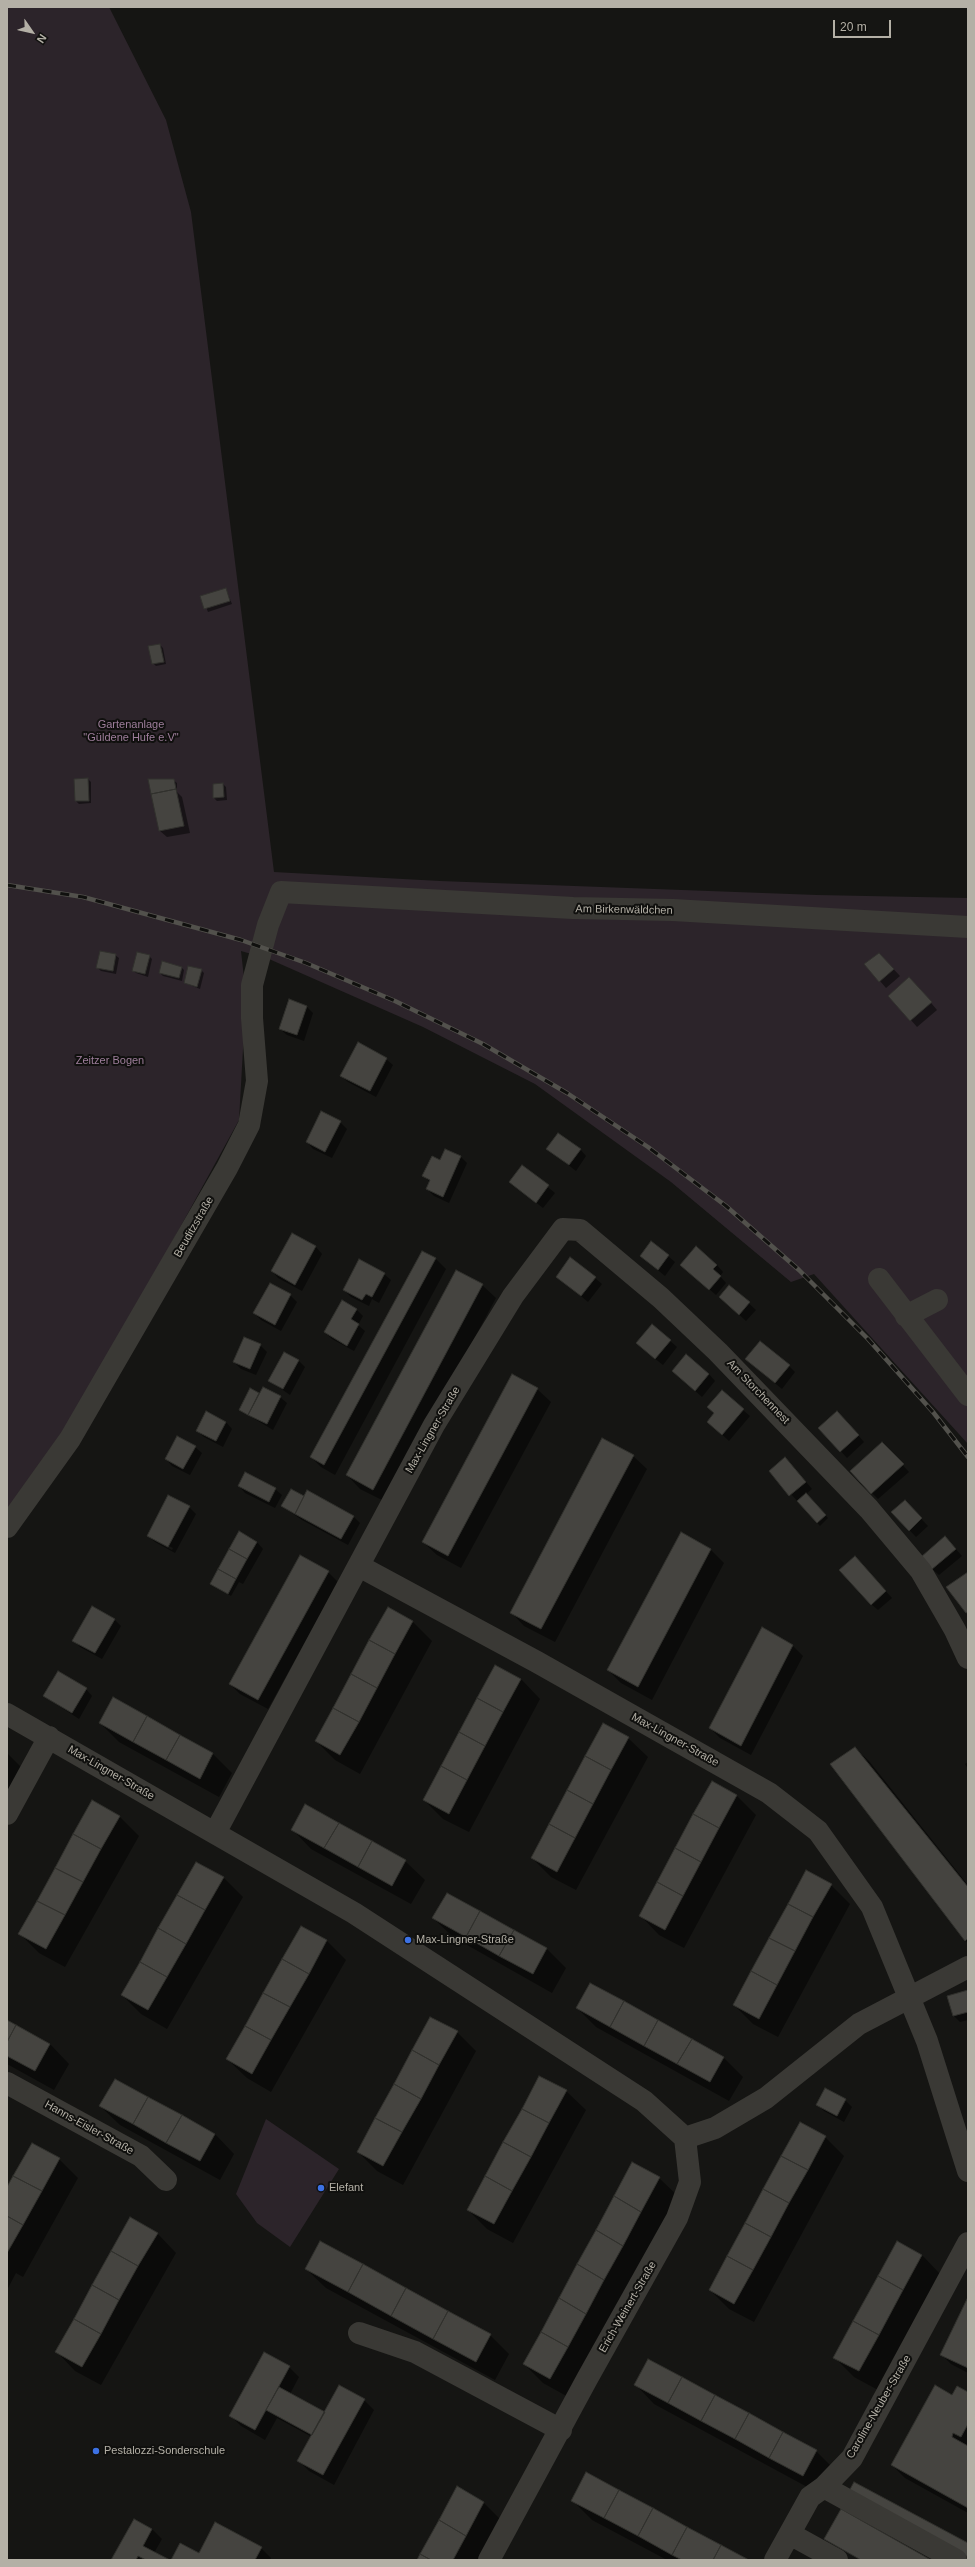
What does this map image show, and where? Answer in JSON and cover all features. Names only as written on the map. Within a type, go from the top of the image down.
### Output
[{"type":"street","name":"Am Birkenwäldchen","points":[[281,892],[573,908],[673,910],[828,921],[968,927]]},
{"type":"street","name":"Beuditzstraße","points":[[7,1527],[70,1439],[227,1168],[249,1126],[257,1081],[252,1018],[252,986],[268,925],[281,892]]},
{"type":"street","name":"Am Storchennest","points":[[513,1296],[563,1229],[580,1230],[661,1298],[718,1352],[869,1509],[921,1571],[955,1630],[968,1658]]},
{"type":"street","points":[[879,1279],[968,1395]]},
{"type":"street","name":"Max-Lingner-Straße","points":[[215,1833],[434,1425],[513,1296]]},
{"type":"street","points":[[906,1316],[937,1300]]},
{"type":"street","name":"Max-Lingner-Straße","points":[[359,1566],[537,1662],[764,1790],[818,1831],[872,1907],[908,1999]]},
{"type":"street","name":"Max-Lingner-Straße","points":[[7,1714],[354,1914],[644,2101],[685,2138]]},
{"type":"street","points":[[7,1814],[49,1737]]},
{"type":"street","points":[[685,2138],[715,2128],[766,2098],[859,2024],[968,1968]]},
{"type":"street","points":[[908,1999],[927,2041],[968,2171]]},
{"type":"street","name":"Hanns-Eisler-Straße","points":[[7,2083],[141,2156],[166,2180]]},
{"type":"street","name":"Erich-Weinert-Straße","points":[[489,2560],[561,2430],[587,2379],[677,2218],[690,2182],[685,2138]]},
{"type":"street","name":"Caroline-Neuber-Straße","points":[[776,2560],[790,2534],[817,2492],[852,2458],[968,2243]]},
{"type":"street","points":[[359,2333],[416,2352],[561,2430]]},
{"type":"street","points":[[817,2492],[956,2560]]},
{"type":"street","points":[[790,2534],[837,2560]]},
{"type":"green space","points":[[7,7],[109,7],[166,120],[191,212],[274,872],[440,881],[817,895],[968,898],[968,1444],[814,1274],[791,1282],[671,1182],[535,1084],[423,1027],[269,959],[241,951],[246,996],[239,1120],[160,1264],[40,1472],[7,1512]]},
{"type":"green space","points":[[266,2119],[339,2169],[290,2247],[257,2223],[236,2194]]},
{"type":"building","points":[[226,588],[230,601],[204,609],[200,596]]},
{"type":"building","points":[[160,644],[164,662],[152,664],[148,646]]},
{"type":"building","points":[[88,778],[89,801],[75,801],[74,779]]},
{"type":"building","points":[[148,779],[174,779],[176,789],[151,794]]},
{"type":"building","points":[[223,783],[224,797],[213,798],[213,784]]},
{"type":"building","points":[[176,789],[184,826],[159,831],[151,794]]},
{"type":"building","points":[[100,951],[116,954],[113,971],[96,968]]},
{"type":"building","points":[[137,952],[150,955],[145,974],[132,971]]},
{"type":"building","points":[[879,953],[894,969],[879,982],[864,964]]},
{"type":"building","points":[[162,961],[182,967],[179,978],[159,973]]},
{"type":"building","points":[[188,966],[202,969],[197,987],[184,983]]},
{"type":"building","points":[[909,977],[932,1002],[910,1021],[888,996]]},
{"type":"building","points":[[289,999],[307,1006],[297,1035],[279,1029]]},
{"type":"building","points":[[358,1042],[387,1058],[370,1091],[340,1076]]},
{"type":"building","points":[[321,1111],[341,1121],[325,1152],[306,1142]]},
{"type":"building","points":[[558,1133],[581,1149],[569,1165],[546,1149]]},
{"type":"building","points":[[445,1149],[461,1156],[443,1197],[426,1189],[430,1180],[422,1176],[432,1156],[440,1160]]},
{"type":"building","points":[[522,1165],[549,1185],[536,1203],[509,1182]]},
{"type":"building","points":[[292,1233],[316,1246],[295,1285],[271,1271]]},
{"type":"building","points":[[651,1241],[669,1255],[658,1270],[640,1256]]},
{"type":"building","points":[[696,1246],[717,1265],[713,1269],[721,1276],[709,1290],[680,1265]]},
{"type":"building","points":[[422,1251],[436,1258],[324,1465],[310,1457]]},
{"type":"building","points":[[570,1257],[596,1277],[581,1296],[556,1277]]},
{"type":"building","points":[[359,1259],[385,1273],[372,1297],[366,1294],[362,1300],[343,1290]]},
{"type":"building","points":[[456,1270],[483,1284],[373,1490],[346,1475]]},
{"type":"building","points":[[270,1283],[291,1294],[275,1325],[253,1313]]},
{"type":"building","points":[[729,1285],[750,1302],[739,1315],[719,1297]]},
{"type":"building","points":[[342,1300],[357,1309],[351,1319],[359,1324],[347,1346],[324,1332]]},
{"type":"building","points":[[652,1324],[671,1340],[655,1359],[636,1343]]},
{"type":"building","points":[[244,1337],[261,1344],[250,1369],[233,1362]]},
{"type":"building","points":[[760,1341],[790,1365],[775,1383],[745,1359]]},
{"type":"building","points":[[284,1352],[299,1360],[283,1389],[268,1381]]},
{"type":"building","points":[[686,1354],[709,1374],[695,1391],[672,1371]]},
{"type":"building","points":[[512,1374],[538,1388],[448,1556],[422,1542]]},
{"type":"building","points":[[263,1387],[281,1396],[267,1424],[248,1415]]},
{"type":"building","points":[[250,1388],[259,1393],[248,1415],[239,1410]]},
{"type":"building","points":[[722,1390],[744,1409],[722,1435],[707,1422],[714,1413],[707,1407]]},
{"type":"building","points":[[206,1411],[226,1422],[216,1441],[196,1431]]},
{"type":"building","points":[[837,1411],[859,1435],[840,1452],[818,1428]]},
{"type":"building","points":[[177,1436],[196,1446],[183,1469],[165,1459]]},
{"type":"building","points":[[602,1438],[634,1455],[541,1629],[510,1613]]},
{"type":"building","points":[[882,1442],[904,1464],[871,1494],[850,1471]]},
{"type":"building","points":[[785,1457],[806,1482],[789,1496],[769,1471]]},
{"type":"building","points":[[245,1472],[276,1488],[269,1502],[238,1486]]},
{"type":"building","points":[[291,1489],[304,1496],[295,1514],[281,1506]]},
{"type":"building","points":[[307,1490],[354,1516],[341,1539],[295,1514]]},
{"type":"building","points":[[806,1493],[826,1515],[817,1523],[797,1501]]},
{"type":"building","points":[[168,1495],[190,1506],[168,1547],[147,1536]]},
{"type":"building","points":[[905,1500],[922,1518],[909,1531],[891,1512]]},
{"type":"building","points":[[239,1531],[257,1542],[247,1559],[229,1549]]},
{"type":"building","points":[[681,1532],[711,1549],[638,1687],[607,1670]]},
{"type":"building","points":[[945,1536],[956,1549],[931,1570],[921,1557]]},
{"type":"building","points":[[229,1549],[247,1559],[236,1579],[218,1569]]},
{"type":"building","points":[[300,1555],[329,1571],[258,1700],[229,1684]]},
{"type":"building","points":[[855,1556],[886,1591],[871,1605],[839,1570]]},
{"type":"building","points":[[218,1569],[236,1579],[228,1594],[210,1584]]},
{"type":"building","points":[[968,1572],[968,1612],[966,1613],[946,1587]]},
{"type":"building","points":[[92,1606],[115,1619],[95,1653],[72,1641]]},
{"type":"building","points":[[388,1607],[413,1621],[395,1654],[369,1640]]},
{"type":"building","points":[[762,1627],[793,1645],[741,1746],[709,1728]]},
{"type":"building","points":[[369,1640],[395,1654],[377,1688],[351,1674]]},
{"type":"building","points":[[495,1665],[521,1679],[503,1712],[477,1698]]},
{"type":"building","points":[[58,1671],[87,1688],[72,1713],[43,1696]]},
{"type":"building","points":[[351,1674],[377,1688],[359,1722],[333,1708]]},
{"type":"building","points":[[113,1697],[147,1716],[133,1742],[99,1723]]},
{"type":"building","points":[[477,1698],[503,1712],[485,1746],[459,1732]]},
{"type":"building","points":[[333,1708],[359,1722],[340,1755],[315,1741]]},
{"type":"building","points":[[147,1716],[180,1735],[166,1760],[133,1742]]},
{"type":"building","points":[[603,1723],[629,1737],[611,1770],[585,1756]]},
{"type":"building","points":[[459,1732],[485,1746],[467,1780],[441,1766]]},
{"type":"building","points":[[180,1735],[213,1753],[200,1779],[166,1760]]},
{"type":"building","points":[[855,1747],[968,1887],[968,1938],[965,1941],[830,1764]]},
{"type":"building","points":[[585,1756],[611,1770],[593,1804],[567,1790]]},
{"type":"building","points":[[441,1766],[467,1780],[449,1814],[423,1800]]},
{"type":"building","points":[[712,1781],[737,1795],[719,1828],[693,1814]]},
{"type":"building","points":[[567,1790],[593,1804],[575,1838],[549,1824]]},
{"type":"building","points":[[92,1800],[120,1816],[101,1849],[73,1834]]},
{"type":"building","points":[[305,1804],[339,1823],[324,1848],[291,1830]]},
{"type":"building","points":[[693,1814],[719,1828],[701,1862],[675,1848]]},
{"type":"building","points":[[339,1823],[372,1841],[358,1867],[324,1848]]},
{"type":"building","points":[[549,1824],[575,1838],[557,1872],[531,1858]]},
{"type":"building","points":[[73,1834],[101,1849],[83,1882],[55,1868]]},
{"type":"building","points":[[372,1841],[406,1860],[392,1886],[358,1867]]},
{"type":"building","points":[[675,1848],[701,1862],[683,1896],[657,1882]]},
{"type":"building","points":[[196,1862],[224,1877],[205,1910],[177,1895]]},
{"type":"building","points":[[55,1868],[83,1882],[65,1915],[37,1901]]},
{"type":"building","points":[[806,1870],[832,1884],[813,1917],[788,1904]]},
{"type":"building","points":[[657,1882],[683,1896],[665,1930],[639,1916]]},
{"type":"building","points":[[447,1893],[480,1911],[466,1937],[432,1918]]},
{"type":"building","points":[[177,1895],[205,1910],[186,1944],[158,1928]]},
{"type":"building","points":[[37,1901],[65,1915],[46,1949],[18,1934]]},
{"type":"building","points":[[788,1904],[813,1917],[795,1951],[769,1938]]},
{"type":"building","points":[[480,1911],[514,1930],[499,1956],[466,1937]]},
{"type":"building","points":[[301,1926],[327,1940],[309,1974],[282,1959]]},
{"type":"building","points":[[158,1928],[186,1944],[167,1977],[140,1962]]},
{"type":"building","points":[[514,1930],[547,1948],[533,1974],[499,1956]]},
{"type":"building","points":[[769,1938],[795,1951],[777,1985],[751,1971]]},
{"type":"building","points":[[282,1959],[309,1974],[290,2007],[263,1993]]},
{"type":"building","points":[[140,1962],[167,1977],[148,2010],[121,1995]]},
{"type":"building","points":[[751,1971],[777,1985],[759,2019],[733,2005]]},
{"type":"building","points":[[590,1983],[624,2001],[610,2027],[576,2008]]},
{"type":"building","points":[[968,1990],[968,2012],[953,2016],[947,1996]]},
{"type":"building","points":[[263,1993],[290,2007],[271,2040],[245,2026]]},
{"type":"building","points":[[624,2001],[658,2020],[644,2046],[610,2027]]},
{"type":"building","points":[[430,2017],[458,2031],[439,2065],[412,2050]]},
{"type":"building","points":[[7,2020],[16,2025],[7,2042]]},
{"type":"building","points":[[658,2020],[692,2039],[677,2064],[644,2046]]},
{"type":"building","points":[[16,2025],[50,2044],[35,2071],[7,2056],[7,2042]]},
{"type":"building","points":[[245,2026],[271,2040],[252,2074],[226,2059]]},
{"type":"building","points":[[692,2039],[724,2057],[710,2082],[677,2064]]},
{"type":"building","points":[[412,2050],[439,2065],[421,2099],[394,2084]]},
{"type":"building","points":[[539,2076],[567,2090],[549,2123],[522,2109]]},
{"type":"building","points":[[115,2079],[148,2097],[133,2124],[99,2106]]},
{"type":"building","points":[[394,2084],[421,2099],[402,2132],[375,2118]]},
{"type":"building","points":[[825,2088],[846,2099],[837,2116],[816,2105]]},
{"type":"building","points":[[148,2097],[182,2115],[166,2143],[133,2124]]},
{"type":"building","points":[[522,2109],[549,2123],[531,2157],[503,2142]]},
{"type":"building","points":[[182,2115],[215,2134],[200,2161],[166,2143]]},
{"type":"building","points":[[375,2118],[402,2132],[383,2166],[357,2152]]},
{"type":"building","points":[[800,2122],[826,2136],[808,2170],[781,2156]]},
{"type":"building","points":[[503,2142],[531,2157],[512,2191],[485,2176]]},
{"type":"building","points":[[32,2143],[60,2158],[42,2191],[13,2176]]},
{"type":"building","points":[[781,2156],[808,2170],[789,2203],[763,2189]]},
{"type":"building","points":[[632,2162],[660,2177],[641,2212],[614,2196]]},
{"type":"building","points":[[13,2176],[42,2191],[23,2225],[7,2216],[7,2187]]},
{"type":"building","points":[[485,2176],[512,2191],[494,2224],[467,2210]]},
{"type":"building","points":[[763,2189],[789,2203],[771,2237],[745,2223]]},
{"type":"building","points":[[614,2196],[641,2212],[623,2246],[596,2230]]},
{"type":"building","points":[[7,2216],[23,2225],[7,2253]]},
{"type":"building","points":[[130,2217],[158,2233],[138,2266],[111,2251]]},
{"type":"building","points":[[745,2223],[771,2237],[753,2270],[727,2256]]},
{"type":"building","points":[[596,2230],[623,2246],[604,2280],[577,2264]]},
{"type":"building","points":[[320,2241],[363,2264],[348,2292],[305,2269]]},
{"type":"building","points":[[897,2241],[922,2255],[903,2290],[878,2276]]},
{"type":"building","points":[[111,2251],[138,2266],[119,2300],[92,2285]]},
{"type":"building","points":[[727,2256],[753,2270],[734,2304],[709,2290]]},
{"type":"building","points":[[363,2264],[406,2288],[391,2316],[348,2292]]},
{"type":"building","points":[[577,2264],[604,2280],[586,2314],[559,2298]]},
{"type":"building","points":[[878,2276],[903,2290],[879,2335],[853,2321]]},
{"type":"building","points":[[92,2285],[119,2300],[101,2334],[74,2319]]},
{"type":"building","points":[[406,2288],[448,2311],[433,2339],[391,2316]]},
{"type":"building","points":[[968,2297],[968,2368],[940,2355]]},
{"type":"building","points":[[559,2298],[586,2314],[568,2347],[541,2332]]},
{"type":"building","points":[[448,2311],[491,2334],[476,2362],[433,2339]]},
{"type":"building","points":[[74,2319],[101,2334],[82,2367],[55,2352]]},
{"type":"building","points":[[853,2321],[879,2335],[859,2371],[833,2358]]},
{"type":"building","points":[[541,2332],[568,2347],[550,2379],[523,2364]]},
{"type":"building","points":[[264,2352],[290,2366],[255,2430],[229,2416]]},
{"type":"building","points":[[648,2359],[682,2377],[668,2403],[634,2385]]},
{"type":"building","points":[[682,2377],[715,2395],[701,2421],[668,2403]]},
{"type":"building","points":[[339,2385],[365,2399],[323,2475],[297,2461]]},
{"type":"building","points":[[935,2385],[952,2395],[957,2386],[968,2392],[968,2424],[961,2437],[953,2433],[952,2437],[968,2446],[968,2508],[891,2465]]},
{"type":"building","points":[[279,2387],[325,2412],[312,2435],[266,2410]]},
{"type":"building","points":[[715,2395],[749,2413],[735,2439],[701,2421]]},
{"type":"building","points":[[749,2413],[783,2432],[769,2458],[735,2439]]},
{"type":"building","points":[[783,2432],[817,2450],[803,2476],[769,2458]]},
{"type":"building","points":[[586,2472],[619,2490],[604,2518],[571,2501]]},
{"type":"building","points":[[854,2482],[968,2543],[968,2557],[848,2493]]},
{"type":"building","points":[[457,2486],[484,2502],[466,2536],[439,2520]]},
{"type":"building","points":[[619,2490],[653,2508],[638,2536],[604,2518]]},
{"type":"building","points":[[653,2508],[687,2527],[672,2555],[638,2536]]},
{"type":"building","points":[[841,2509],[931,2560],[861,2560],[824,2539]]},
{"type":"building","points":[[134,2519],[152,2529],[143,2546],[170,2560],[146,2560],[138,2556],[136,2560],[111,2560]]},
{"type":"building","points":[[439,2520],[466,2536],[453,2560],[431,2560],[420,2554]]},
{"type":"building","points":[[215,2522],[262,2547],[255,2560],[171,2560],[180,2543],[199,2553]]},
{"type":"building","points":[[687,2527],[721,2545],[713,2560],[682,2560],[672,2555]]},
{"type":"building","points":[[721,2545],[749,2560],[713,2560]]},
{"type":"building","points":[[420,2554],[431,2560],[417,2560]]},
{"type":"railway","points":[[7,885],[83,897],[241,940],[306,963],[395,1001],[483,1044],[567,1093],[648,1147],[726,1206],[799,1270],[868,1339],[933,1412],[968,1457]]},
{"type":"place","name":"Max-Lingner-Straße","points":[[408,1940]]},
{"type":"place","name":"Elefant","points":[[321,2188]]},
{"type":"place","name":"Pestalozzi-Sonderschule","points":[[96,2451]]},
{"type":"park label","name":"Gartenanlage \"Güldene Hufe e.V\"","points":[[131,731]]},
{"type":"park label","name":"Zeitzer Bogen","points":[[110,1061]]}]
